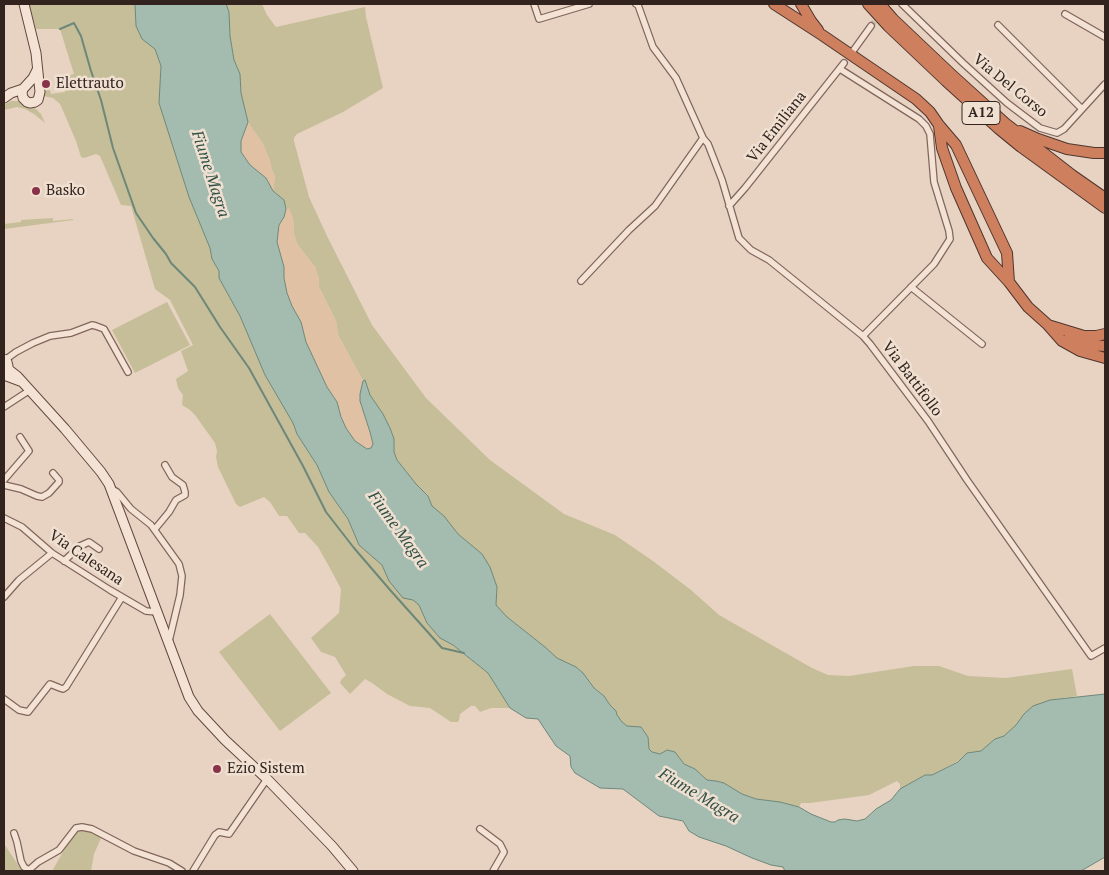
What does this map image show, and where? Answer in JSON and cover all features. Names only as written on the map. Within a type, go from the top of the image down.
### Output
[{"type":"highway","points":[[774,4],[916,100],[930,112],[956,145],[1007,253],[1009,282]]},
{"type":"highway","points":[[801,4],[822,35]]},
{"type":"highway","name":"A12","points":[[868,4],[888,26],[999,129],[1105,208]]},
{"type":"highway","name":"A12","points":[[880,4],[951,74],[1005,123],[1072,176],[1105,198]]},
{"type":"highway","points":[[1005,123],[1038,140],[1067,149],[1105,153]]},
{"type":"highway","points":[[939,125],[942,148],[956,188],[987,258],[1028,307],[1064,337],[1084,344],[1105,346]]},
{"type":"highway","points":[[1089,196],[1105,213]]},
{"type":"highway","points":[[1047,324],[1084,336],[1105,334]]},
{"type":"highway","points":[[1047,324],[1062,341],[1070,346],[1090,355],[1105,358]]},
{"type":"main road","points":[[24,4],[36,54],[40,90],[39,98],[36,102],[27,102],[22,95],[25,87],[37,70]]},
{"type":"main road","points":[[4,98],[11,93],[33,85],[40,90]]},
{"type":"main road","points":[[4,102],[23,98]]},
{"type":"main road","points":[[5,366],[30,390],[101,472],[112,489],[157,612],[190,697],[198,711],[332,846],[353,871]]},
{"type":"street","points":[[534,4],[539,19],[589,4]]},
{"type":"street","name":"Via Battifollo","points":[[636,4],[653,46],[676,78],[703,138],[708,144],[722,180],[739,238],[751,250],[769,260],[863,336],[928,420],[967,480],[1091,656],[1105,648]]},
{"type":"street","name":"Via Del Corso","points":[[902,4],[977,77],[1040,128],[1057,133],[1064,128],[1105,84]]},
{"type":"street","points":[[1065,14],[1105,38]]},
{"type":"street","points":[[852,51],[872,26]]},
{"type":"street","points":[[998,26],[1082,109]]},
{"type":"street","name":"Via Emiliana","points":[[729,206],[844,63]]},
{"type":"street","points":[[840,69],[919,119],[926,126],[930,134],[934,182],[950,239],[934,264],[863,336]]},
{"type":"street","points":[[581,281],[629,230],[655,206],[703,138]]},
{"type":"street","points":[[911,287],[982,344]]},
{"type":"street","points":[[5,366],[16,352],[32,343],[50,336],[71,333],[92,325],[104,329],[128,372]]},
{"type":"street","points":[[4,407],[30,390]]},
{"type":"street","points":[[4,480],[29,451],[20,437]]},
{"type":"street","points":[[155,529],[176,500],[185,495],[183,485],[172,477],[165,464]]},
{"type":"street","points":[[4,485],[42,496],[49,493],[59,482],[53,473]]},
{"type":"street","points":[[112,489],[131,509],[151,524],[179,564],[182,576],[180,595],[169,642]]},
{"type":"street","name":"Via Calesana","points":[[4,518],[22,527],[64,561],[146,612],[157,612]]},
{"type":"street","points":[[64,561],[80,546],[89,542],[99,549]]},
{"type":"street","points":[[4,597],[19,580],[52,553]]},
{"type":"street","points":[[4,699],[19,710],[28,712],[50,684],[63,689],[66,687],[122,597]]},
{"type":"street","points":[[193,871],[217,833],[229,834],[267,779]]},
{"type":"street","points":[[14,833],[18,842],[21,860],[29,870],[38,862],[59,850],[76,828],[82,827],[92,829],[134,851],[169,863],[182,871]]},
{"type":"street","points":[[480,829],[500,844],[504,852],[493,871]]},
{"type":"shaded area","points":[[28,4],[135,4],[136,26],[142,39],[155,49],[161,67],[159,103],[189,197],[210,248],[212,259],[219,271],[219,278],[240,316],[265,375],[293,423],[297,434],[317,465],[329,492],[348,519],[359,545],[382,565],[389,581],[419,605],[427,623],[440,638],[453,645],[488,673],[510,708],[491,708],[480,712],[475,706],[471,706],[460,714],[458,722],[451,722],[430,708],[410,706],[387,694],[365,679],[350,694],[340,683],[346,675],[335,657],[321,652],[311,638],[339,613],[341,589],[318,547],[305,533],[299,533],[287,516],[279,516],[270,502],[264,497],[240,507],[236,504],[218,467],[215,443],[195,415],[182,405],[183,395],[178,388],[176,379],[188,371],[181,351],[193,345],[170,300],[155,289],[131,206],[121,205],[100,156],[96,154],[84,158],[81,157],[60,104],[53,98],[43,96],[42,91],[50,90],[51,94],[65,92],[63,77],[74,74],[60,29],[36,29]]},
{"type":"shaded area","points":[[226,4],[262,4],[276,27],[365,7],[383,88],[343,112],[297,134],[294,138],[309,197],[372,325],[426,398],[490,460],[564,514],[615,535],[691,590],[719,615],[812,668],[828,675],[849,676],[914,666],[939,666],[968,676],[1006,678],[1072,669],[1077,696],[1050,700],[1024,714],[1004,736],[995,739],[981,751],[967,753],[958,761],[932,775],[924,775],[900,789],[900,784],[897,781],[869,795],[801,803],[799,807],[756,799],[742,794],[724,783],[707,780],[695,769],[684,764],[675,752],[667,750],[660,754],[652,752],[649,749],[648,737],[641,727],[627,726],[622,722],[616,711],[604,696],[594,688],[583,673],[576,667],[557,659],[507,617],[496,605],[497,587],[482,554],[458,534],[444,516],[432,506],[428,495],[416,484],[397,460],[394,452],[394,439],[390,428],[338,335],[336,321],[319,287],[319,279],[315,267],[297,244],[293,219],[289,209],[286,209],[284,200],[273,191],[275,177],[269,158],[248,122],[241,93],[240,74],[234,60],[229,12]]},
{"type":"shaded area","points":[[11,101],[20,101],[27,106],[35,108],[41,114],[45,123],[25,109],[17,107],[4,110],[4,105]]},
{"type":"shaded area","points":[[53,218],[53,221],[73,220],[4,229],[4,224],[21,222],[21,220]]},
{"type":"shaded area","points":[[167,302],[190,345],[135,373],[112,330]]},
{"type":"shaded area","points":[[270,614],[331,693],[280,731],[219,652]]},
{"type":"shaded area","points":[[88,828],[102,836],[94,854],[91,871],[52,871],[74,833],[80,829]]},
{"type":"shaded area","points":[[4,844],[7,848],[22,871],[4,871]]},
{"type":"sand","points":[[248,122],[263,143],[269,158],[275,177],[273,191],[266,178],[250,165],[241,152],[241,141]]},
{"type":"sand","points":[[289,208],[293,219],[297,244],[315,267],[319,279],[319,287],[336,321],[338,335],[363,381],[360,401],[373,444],[371,448],[367,449],[355,441],[346,428],[337,402],[327,387],[306,342],[301,322],[287,293],[284,267],[277,242],[279,225],[286,209]]},
{"type":"water","name":"Fiume Magra","points":[[135,4],[226,4],[229,12],[234,60],[240,74],[241,93],[248,122],[241,141],[241,152],[250,165],[266,178],[273,191],[284,200],[286,209],[279,225],[277,242],[284,267],[287,293],[301,322],[306,342],[327,387],[337,402],[346,428],[355,441],[367,449],[371,448],[373,444],[360,401],[363,381],[365,380],[370,395],[390,428],[394,439],[394,452],[397,460],[428,496],[432,506],[444,516],[458,534],[482,554],[490,567],[497,587],[496,605],[507,617],[557,658],[576,667],[583,673],[594,688],[604,696],[616,711],[622,722],[627,726],[641,727],[648,737],[649,749],[652,752],[660,754],[667,750],[675,752],[684,764],[695,769],[707,780],[724,783],[742,794],[756,799],[799,807],[831,822],[845,819],[857,821],[865,819],[876,809],[891,800],[900,789],[925,775],[932,775],[958,762],[967,753],[981,751],[995,739],[1004,736],[1033,706],[1050,700],[1105,694],[1105,857],[1081,871],[785,871],[783,867],[771,865],[699,837],[689,831],[683,821],[659,816],[623,789],[600,788],[575,773],[571,767],[570,756],[556,746],[538,719],[526,718],[510,708],[488,673],[453,645],[440,638],[427,623],[419,605],[413,600],[403,598],[389,581],[382,565],[359,545],[348,519],[329,492],[317,465],[297,434],[293,423],[265,375],[240,316],[219,278],[219,271],[212,259],[210,248],[189,197],[159,103],[161,66],[155,49],[142,39],[136,26]]},
{"type":"waterway","points":[[60,29],[74,23],[81,36],[101,100],[113,148],[136,213],[171,263],[195,287],[249,368],[326,512],[354,548],[442,648],[464,653]]},
{"type":"tunnel","points":[[871,26],[887,4]]},
{"type":"place","name":"Elettrauto","points":[[46,84]]},
{"type":"place","name":"Basko","points":[[36,191]]},
{"type":"place","name":"Ezio Sistem","points":[[217,769]]}]
